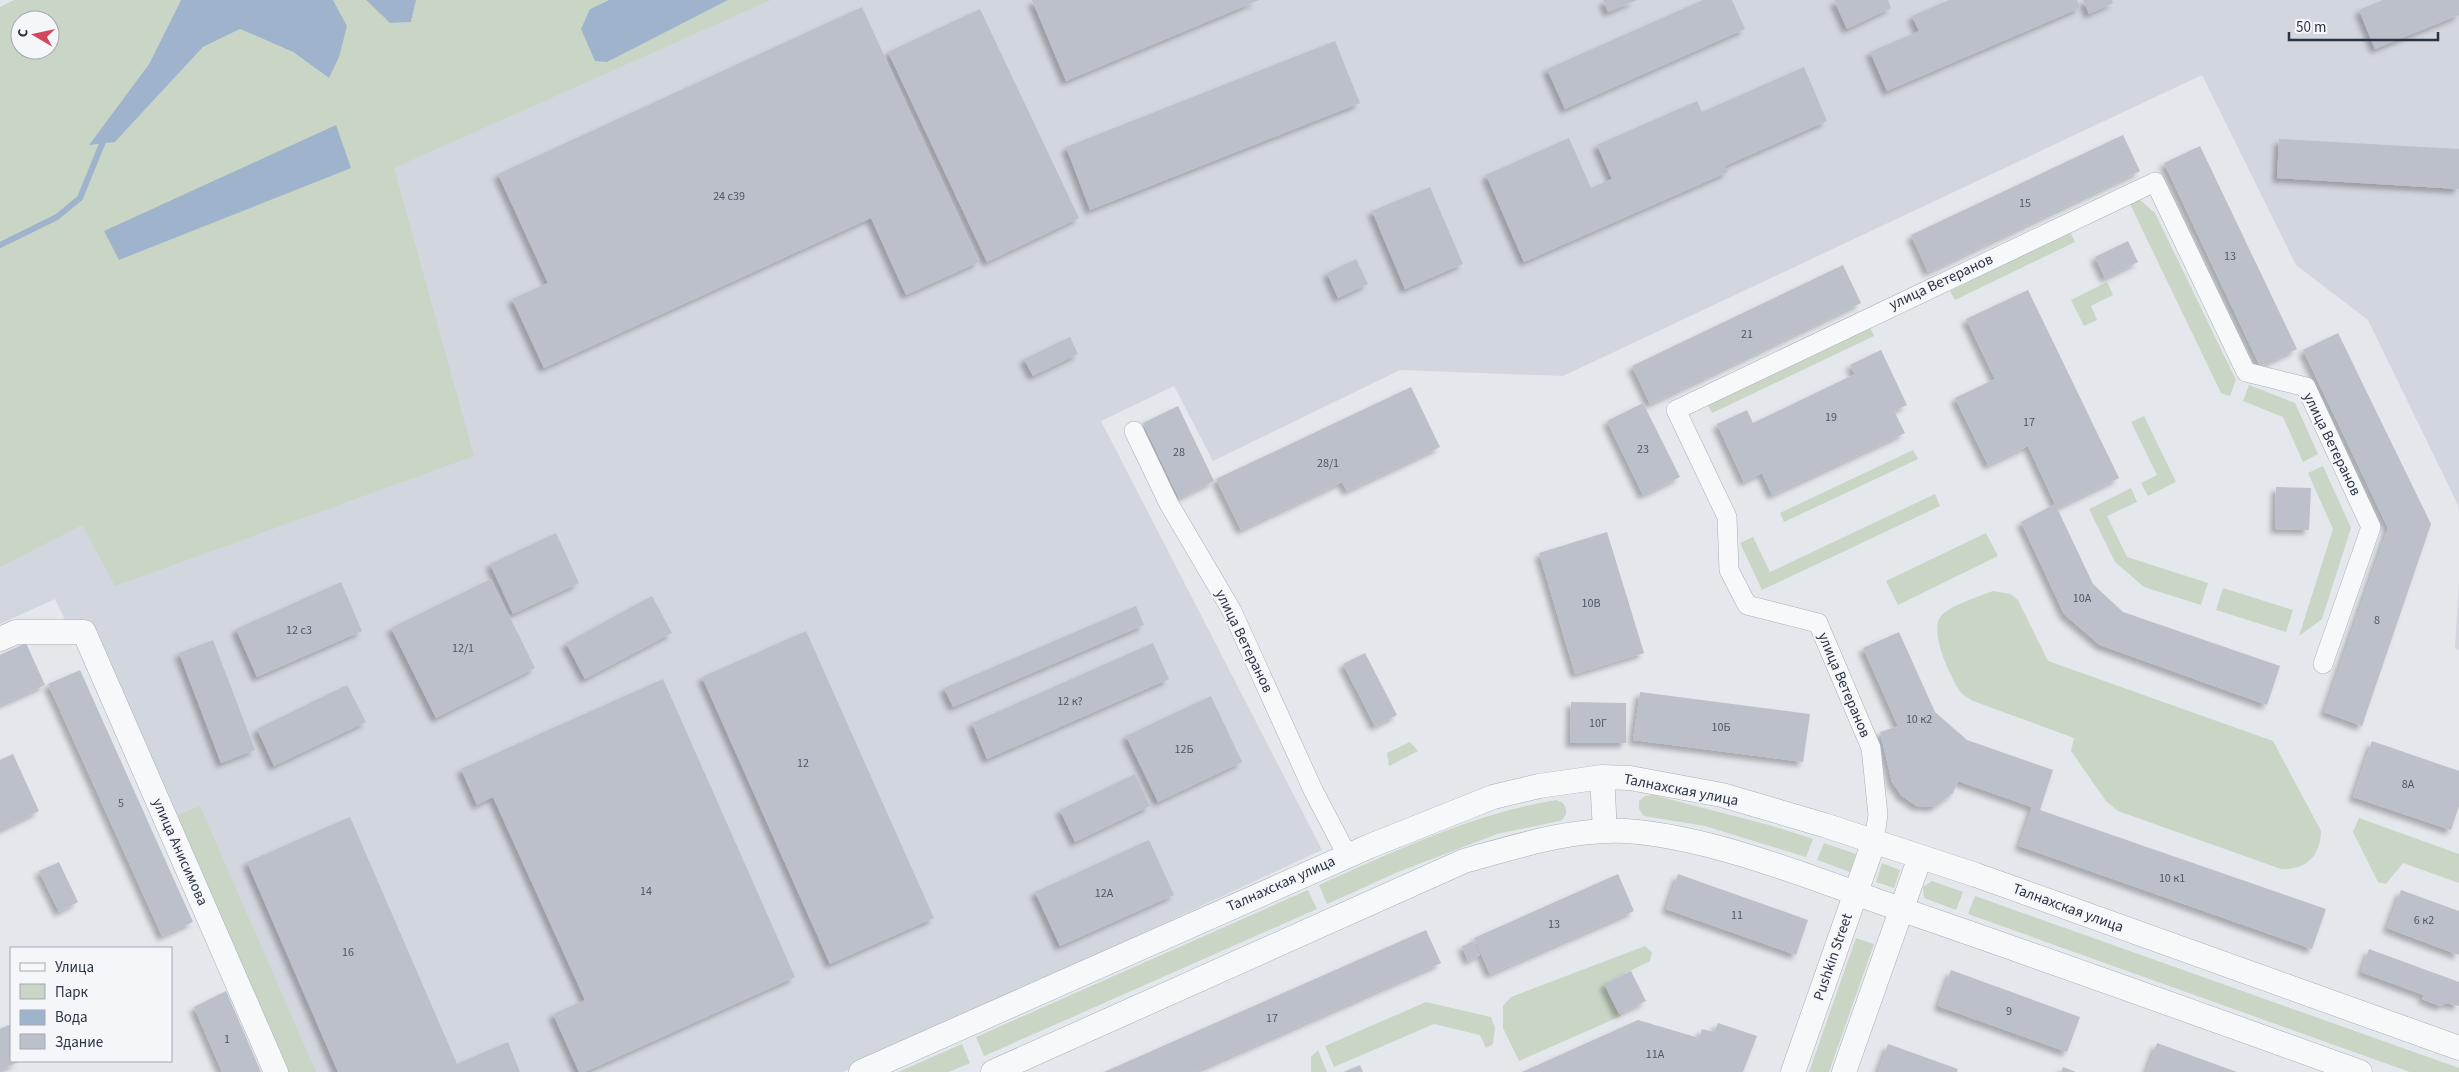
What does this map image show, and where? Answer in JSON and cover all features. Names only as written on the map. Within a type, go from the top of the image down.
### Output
[{"type":"street","name":"улица Ветеранов","points":[[1874,841],[1878,815],[1871,748],[1818,624],[1747,605],[1729,570],[1727,517],[1676,410],[1920,292],[2155,182],[2246,372],[2306,387],[2371,527],[2323,664]]},
{"type":"street","name":"улица Ветеранов","points":[[1134,431],[1169,504],[1232,611],[1346,855]]},
{"type":"street","name":"улица Анисимова","points":[[0,639],[16,632],[84,632],[276,1072]]},
{"type":"street","name":"Талнахская улица","points":[[861,1072],[1346,855],[1492,797],[1539,786],[1602,777],[1630,778],[1722,795],[1874,841],[2459,1048]]},
{"type":"street","points":[[1602,777],[1605,831]]},
{"type":"street","points":[[993,1072],[1464,861],[1530,844],[1605,831],[1627,832],[1707,845],[1901,909],[2360,1072]]},
{"type":"street","name":"Pushkin Street","points":[[1793,1072],[1874,841]]},
{"type":"street","points":[[1844,1072],[1920,857]]},
{"type":"shaded area","points":[[701,0],[2459,0],[2459,513],[2458,505],[2368,320],[2296,265],[2202,75],[1563,376],[1400,370],[1213,461],[1174,386],[1101,421],[1322,850],[843,1072],[271,1072],[152,804],[55,599],[0,624],[0,427],[326,204]]},
{"type":"shaded area","points":[[2459,583],[2459,651],[2455,648]]},
{"type":"green space","points":[[14,0],[181,0],[149,64],[90,144],[115,142],[203,47],[240,29],[293,52],[329,78],[347,26],[333,0],[366,0],[390,23],[411,22],[416,0],[609,0],[590,9],[607,62],[728,0],[771,0],[394,168],[474,456],[115,586],[82,525],[0,567],[0,7]]},
{"type":"green space","points":[[2139,199],[2155,213],[2236,380],[2230,396],[2221,393],[2130,204]]},
{"type":"green space","points":[[2070,232],[2075,242],[1955,300],[1950,291]]},
{"type":"green space","points":[[2107,282],[2113,295],[2091,306],[2097,320],[2084,326],[2071,300]]},
{"type":"green space","points":[[1870,327],[1874,336],[1712,413],[1707,404]]},
{"type":"green space","points":[[2249,385],[2295,403],[2318,454],[2303,462],[2283,417],[2243,401]]},
{"type":"green space","points":[[2144,416],[2176,482],[2148,496],[2141,483],[2157,475],[2131,422]]},
{"type":"green space","points":[[1913,450],[1918,459],[1784,522],[1780,513]]},
{"type":"green space","points":[[2323,466],[2351,528],[2322,619],[2299,636],[2333,529],[2308,473]]},
{"type":"green space","points":[[2131,488],[2137,502],[2107,516],[2127,557],[2208,583],[2201,605],[2144,587],[2115,562],[2089,509]]},
{"type":"green space","points":[[1935,494],[1940,506],[1762,590],[1740,543],[1753,537],[1770,572]]},
{"type":"green space","points":[[1986,533],[1998,556],[1898,605],[1886,581]]},
{"type":"green space","points":[[2223,588],[2293,610],[2286,632],[2216,610]]},
{"type":"green space","points":[[1993,591],[2010,594],[2018,600],[2048,661],[2273,741],[2321,831],[2318,848],[2310,860],[2298,867],[2281,869],[2118,811],[2106,801],[2071,751],[2074,738],[1973,701],[1963,694],[1954,681],[1942,652],[1937,632],[1938,623],[1945,612]]},
{"type":"green space","points":[[1410,742],[1418,751],[1389,766],[1387,753]]},
{"type":"green space","points":[[1653,795],[1769,825],[1813,839],[1806,857],[1705,826],[1644,816],[1639,809],[1639,801],[1645,796]]},
{"type":"green space","points":[[1556,800],[1563,803],[1566,808],[1566,813],[1560,821],[1497,834],[1398,872],[1327,904],[1319,885],[1405,847],[1464,824],[1494,814]]},
{"type":"green space","points":[[200,806],[316,1072],[285,1072],[174,817]]},
{"type":"green space","points":[[2359,818],[2459,854],[2459,883],[2403,863],[2386,884],[2378,882],[2353,832]]},
{"type":"green space","points":[[1824,843],[1856,854],[1850,872],[1817,860]]},
{"type":"green space","points":[[1882,863],[1900,870],[1894,888],[1876,882]]},
{"type":"green space","points":[[1932,881],[1963,892],[1956,910],[1924,898],[1923,887]]},
{"type":"green space","points":[[1308,890],[1317,909],[984,1056],[976,1037]]},
{"type":"green space","points":[[1975,896],[2459,1068],[2459,1072],[2410,1072],[1968,914]]},
{"type":"green space","points":[[1856,938],[1874,944],[1829,1072],[1809,1072]]},
{"type":"green space","points":[[1645,946],[1652,952],[1650,961],[1605,984],[1621,1016],[1519,1061],[1503,1028],[1503,1006],[1511,997]]},
{"type":"green space","points":[[1426,1002],[1491,1017],[1495,1028],[1493,1044],[1486,1048],[1480,1035],[1434,1024],[1334,1067],[1325,1046]]},
{"type":"green space","points":[[962,1044],[970,1063],[949,1072],[898,1072]]},
{"type":"green space","points":[[1318,1050],[1327,1072],[1311,1072],[1311,1057]]},
{"type":"water","points":[[181,0],[333,0],[347,26],[339,57],[329,78],[293,52],[240,29],[203,47],[115,142],[89,145],[149,64]]},
{"type":"water","points":[[366,0],[416,0],[411,22],[390,23]]},
{"type":"water","points":[[609,0],[728,0],[607,62],[595,61],[581,29],[590,9]]},
{"type":"water","points":[[336,125],[351,168],[119,260],[104,231]]},
{"type":"building","points":[[1032,0],[1259,0],[1066,81]]},
{"type":"building","points":[[1603,0],[1637,0],[1608,12]]},
{"type":"building","points":[[1703,0],[1732,0],[1745,29],[1565,109],[1547,69]]},
{"type":"building","points":[[1834,0],[1888,0],[1891,8],[1847,29]]},
{"type":"building","points":[[1949,0],[2077,0],[2080,8],[1887,91],[1870,52],[1919,31],[1912,16]]},
{"type":"building","points":[[2083,0],[2112,0],[2113,3],[2089,14]]},
{"type":"building","points":[[2383,0],[2459,0],[2459,15],[2375,49],[2359,10]]},
{"type":"building","points":[[862,7],[979,262],[906,295],[871,218],[544,368],[512,299],[548,283],[498,174]]},
{"type":"building","points":[[980,9],[1079,218],[987,262],[888,52]]},
{"type":"building","points":[[1335,41],[1360,103],[1090,210],[1066,147]]},
{"type":"building","points":[[1804,67],[1827,121],[1725,166],[1728,172],[1524,262],[1486,175],[1569,138],[1591,188],[1612,179],[1597,145],[1697,101],[1702,112]]},
{"type":"building","points":[[2123,135],[2140,171],[1928,272],[1911,235]]},
{"type":"building","points":[[2279,139],[2459,149],[2459,189],[2277,178]]},
{"type":"building","points":[[2200,146],[2297,349],[2260,366],[2164,163]]},
{"type":"building","points":[[1430,187],[1463,264],[1405,289],[1372,211]]},
{"type":"building","points":[[2128,241],[2138,262],[2105,278],[2095,257]]},
{"type":"building","points":[[1356,259],[1368,284],[1338,298],[1327,273]]},
{"type":"building","points":[[1843,265],[1861,303],[1650,404],[1632,366]]},
{"type":"building","points":[[2028,290],[2119,478],[2057,508],[2093,584],[2123,612],[2280,666],[2267,705],[2100,645],[2064,614],[2021,522],[2055,504],[2028,446],[1988,465],[1955,398],[1995,379],[1966,319]]},
{"type":"building","points":[[2338,333],[2431,524],[2362,726],[2324,712],[2388,528],[2303,350]]},
{"type":"building","points":[[1070,337],[1078,354],[1033,376],[1024,359]]},
{"type":"building","points":[[1881,350],[1907,405],[1894,411],[1905,433],[1772,495],[1762,473],[1744,482],[1717,424],[1747,410],[1753,423],[1855,374],[1850,365]]},
{"type":"building","points":[[1411,387],[1440,447],[1347,491],[1342,482],[1241,530],[1216,479]]},
{"type":"building","points":[[1643,403],[1680,477],[1643,495],[1607,421]]},
{"type":"building","points":[[1178,406],[1214,481],[1179,498],[1143,423]]},
{"type":"building","points":[[2276,487],[2311,488],[2309,530],[2275,529]]},
{"type":"building","points":[[1607,532],[1644,653],[1575,674],[1539,553]]},
{"type":"building","points":[[556,533],[579,583],[513,614],[490,564]]},
{"type":"building","points":[[491,579],[535,668],[436,718],[391,628]]},
{"type":"building","points":[[341,582],[362,631],[257,677],[236,629]]},
{"type":"building","points":[[652,596],[672,633],[585,679],[566,643]]},
{"type":"building","points":[[1136,606],[1144,625],[953,707],[944,688]]},
{"type":"building","points":[[806,631],[934,918],[830,964],[702,677]]},
{"type":"building","points":[[1899,632],[1935,712],[1967,740],[2053,770],[2040,810],[2326,909],[2312,949],[2019,846],[2032,807],[1958,781],[1953,793],[1934,807],[1917,806],[1902,796],[1892,782],[1880,732],[1898,726],[1863,648]]},
{"type":"building","points":[[213,640],[255,750],[221,763],[179,653]]},
{"type":"building","points":[[26,643],[45,685],[0,705],[0,655]]},
{"type":"building","points":[[1153,643],[1169,679],[987,759],[972,723]]},
{"type":"building","points":[[1365,653],[1397,715],[1375,726],[1343,664]]},
{"type":"building","points":[[80,670],[193,922],[162,936],[48,684]]},
{"type":"building","points":[[663,679],[795,977],[585,1072],[579,1072],[553,1014],[585,1000],[493,797],[477,805],[461,769]]},
{"type":"building","points":[[347,685],[366,722],[274,766],[257,729]]},
{"type":"building","points":[[1640,692],[1810,714],[1803,762],[1633,740]]},
{"type":"building","points":[[1211,696],[1242,762],[1158,802],[1126,736]]},
{"type":"building","points":[[1571,702],[1626,703],[1626,743],[1570,743]]},
{"type":"building","points":[[2372,741],[2459,771],[2459,806],[2451,830],[2353,797]]},
{"type":"building","points":[[13,754],[39,811],[0,830],[0,760]]},
{"type":"building","points":[[1135,774],[1150,806],[1075,842],[1060,810]]},
{"type":"building","points":[[350,817],[457,1064],[508,1042],[520,1072],[338,1072],[247,862]]},
{"type":"building","points":[[1149,840],[1174,895],[1060,946],[1035,892]]},
{"type":"building","points":[[59,862],[78,902],[59,912],[39,871]]},
{"type":"building","points":[[1618,874],[1634,911],[1490,974],[1474,938]]},
{"type":"building","points":[[1678,874],[1808,920],[1796,955],[1666,909]]},
{"type":"building","points":[[2401,890],[2459,911],[2459,955],[2387,928]]},
{"type":"building","points":[[1426,930],[1441,963],[1194,1072],[1104,1072]]},
{"type":"building","points":[[1474,941],[1480,955],[1468,961],[1462,946]]},
{"type":"building","points":[[2369,949],[2459,982],[2459,1006],[2446,1003],[2440,1006],[2422,999],[2424,995],[2361,972]]},
{"type":"building","points":[[1951,970],[2080,1017],[2067,1052],[1938,1006]]},
{"type":"building","points":[[1631,971],[1646,1001],[1619,1014],[1604,984]]},
{"type":"building","points":[[226,991],[261,1072],[222,1072],[194,1007]]},
{"type":"building","points":[[1638,1020],[1699,1038],[1702,1029],[1714,1032],[1718,1023],[1757,1036],[1743,1072],[1522,1072]]},
{"type":"building","points":[[10,1024],[10,1062],[19,1062],[0,1070],[0,1029]]},
{"type":"building","points":[[2157,1043],[2237,1072],[2146,1072]]},
{"type":"building","points":[[1888,1044],[1958,1069],[1957,1072],[1878,1072]]},
{"type":"building","points":[[1360,1065],[1363,1072],[1344,1072]]},
{"type":"building","points":[[2063,1067],[2076,1072],[2061,1072]]},
{"type":"waterway","points":[[0,245],[57,217],[80,198],[102,144]]}]
